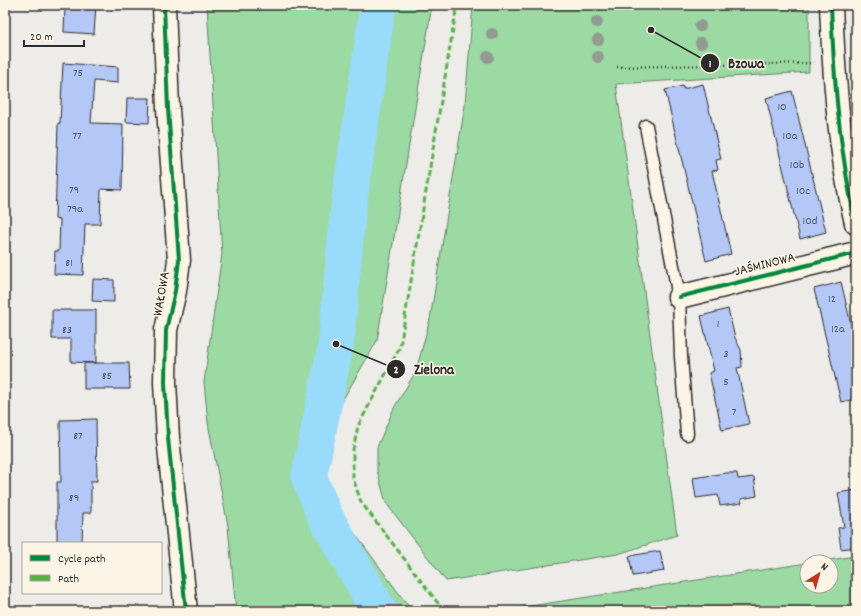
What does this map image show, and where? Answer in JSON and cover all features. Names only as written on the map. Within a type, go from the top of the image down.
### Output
[{"type":"street","name":"WAŁOWA","points":[[164,5],[168,109],[179,260],[175,291],[166,330],[165,382],[168,438],[186,611]]},
{"type":"street","points":[[831,5],[833,62],[844,159],[856,223]]},
{"type":"street","name":"JAŚMINOWA","points":[[678,297],[856,253]]},
{"type":"lane","points":[[646,126],[678,297],[687,434]]},
{"type":"path","points":[[617,67],[833,62]]},
{"type":"green space","points":[[207,5],[432,5],[377,341],[335,413],[327,441],[326,480],[339,512],[412,611],[236,611],[228,526],[208,423],[204,382],[222,254]]},
{"type":"green space","points":[[473,5],[809,5],[809,72],[616,84],[677,535],[618,554],[446,581],[386,503],[377,470],[377,447],[394,408],[416,371],[430,319],[465,105]]},
{"type":"green space","points":[[856,556],[856,611],[498,611],[799,564],[799,594],[839,594],[839,558]]},
{"type":"building","points":[[96,5],[94,34],[64,32],[65,6]]},
{"type":"building","points":[[63,63],[118,67],[118,83],[94,81],[91,123],[123,124],[122,190],[101,189],[100,224],[85,224],[83,275],[54,274],[55,251],[59,251],[60,220],[55,219],[58,123],[60,123]]},
{"type":"building","points":[[703,84],[721,159],[716,160],[718,170],[712,171],[731,254],[706,261],[665,90],[683,86],[683,89]]},
{"type":"building","points":[[792,91],[826,232],[800,239],[766,98]]},
{"type":"building","points":[[127,98],[150,98],[149,123],[126,122]]},
{"type":"building","points":[[93,279],[114,280],[114,302],[92,301]]},
{"type":"building","points":[[841,282],[856,346],[856,399],[841,402],[814,289]]},
{"type":"building","points":[[728,309],[735,338],[741,350],[742,367],[737,368],[749,424],[722,430],[709,373],[714,371],[701,316]]},
{"type":"building","points":[[52,310],[96,310],[96,363],[71,362],[71,339],[52,339]]},
{"type":"building","points":[[84,363],[129,363],[130,389],[84,389]]},
{"type":"building","points":[[96,419],[97,481],[91,481],[91,513],[83,513],[82,542],[57,542],[57,482],[61,482],[60,420]]},
{"type":"building","points":[[726,473],[737,473],[738,479],[754,477],[757,496],[741,499],[742,503],[720,506],[718,495],[696,498],[693,478]]},
{"type":"building","points":[[856,490],[856,547],[841,549],[838,528],[844,527],[838,493]]},
{"type":"building","points":[[660,551],[664,571],[633,576],[629,556]]},
{"type":"waterway","points":[[378,5],[348,210],[336,344],[309,477],[325,516],[379,611]]},
{"type":"marked path","points":[[444,611],[361,502],[353,478],[353,450],[358,426],[400,347],[457,5]]},
{"type":"cycle path","points":[[164,5],[168,109],[179,260],[175,291],[166,330],[165,382],[168,438],[186,611]]},
{"type":"cycle path","points":[[831,5],[841,142],[856,223]]},
{"type":"cycle path","points":[[679,297],[856,253]]},
{"type":"place","name":"Bzowa","points":[[651,30]]},
{"type":"place","name":"Zielona","points":[[336,344]]}]
